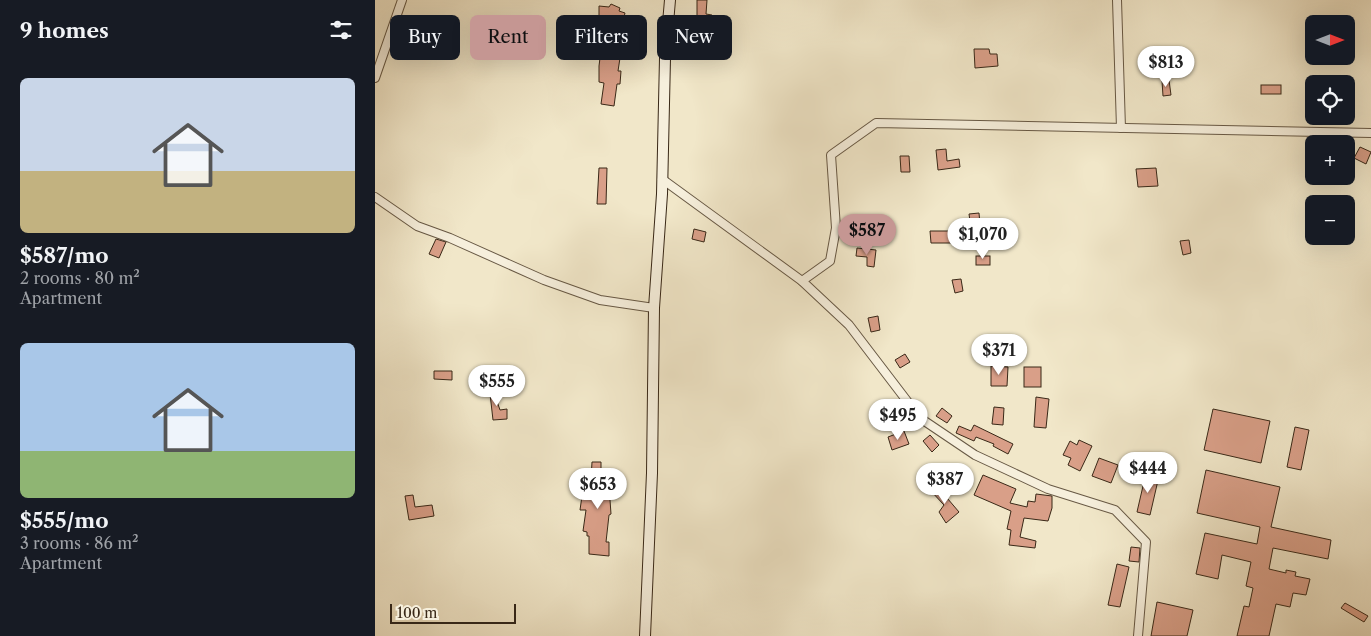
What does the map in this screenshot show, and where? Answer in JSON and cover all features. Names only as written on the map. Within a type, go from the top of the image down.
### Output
[{"type":"main road","points":[[645,636],[652,473],[654,308],[662,178],[665,58],[670,0]]},
{"type":"street","points":[[375,78],[402,0]]},
{"type":"street","points":[[1117,0],[1121,128]]},
{"type":"street","points":[[801,281],[830,261],[836,228],[831,154],[876,123],[1371,132]]},
{"type":"street","points":[[662,178],[801,281],[849,325],[920,418],[975,455],[1048,489],[1115,510],[1146,542],[1138,636]]},
{"type":"street","points":[[375,197],[417,226],[450,238],[545,280],[600,300],[654,308]]},
{"type":"building","points":[[697,0],[707,0],[706,14],[712,15],[697,15]]},
{"type":"building","points":[[611,4],[620,8],[619,11],[625,13],[624,15],[599,15],[599,6],[609,7]]},
{"type":"building","points":[[974,49],[989,49],[990,54],[997,54],[998,66],[975,68]]},
{"type":"building","points":[[600,60],[620,60],[618,71],[621,71],[620,84],[617,84],[614,106],[601,104],[604,83],[599,82]]},
{"type":"building","points":[[1169,80],[1171,95],[1163,96],[1162,81]]},
{"type":"building","points":[[1261,85],[1281,85],[1281,94],[1261,94]]},
{"type":"building","points":[[1360,147],[1371,152],[1366,164],[1355,158]]},
{"type":"building","points":[[946,149],[947,161],[959,159],[960,167],[938,170],[936,150]]},
{"type":"building","points":[[900,156],[909,156],[910,172],[901,172]]},
{"type":"building","points":[[599,168],[607,168],[606,204],[597,204]]},
{"type":"building","points":[[1156,168],[1158,186],[1138,187],[1136,169]]},
{"type":"building","points":[[979,213],[980,224],[983,223],[984,235],[972,236],[969,214]]},
{"type":"building","points":[[694,229],[706,232],[704,242],[692,239]]},
{"type":"building","points":[[930,231],[952,231],[952,243],[931,243]]},
{"type":"building","points":[[436,239],[446,242],[439,258],[429,254]]},
{"type":"building","points":[[1189,240],[1191,253],[1183,255],[1180,241]]},
{"type":"building","points":[[857,248],[876,250],[874,267],[867,266],[867,257],[856,256]]},
{"type":"building","points":[[976,256],[990,256],[990,265],[976,265]]},
{"type":"building","points":[[961,279],[963,291],[955,293],[952,280]]},
{"type":"building","points":[[878,316],[880,330],[871,332],[868,318]]},
{"type":"building","points":[[905,354],[910,362],[900,368],[895,360]]},
{"type":"building","points":[[991,366],[1008,367],[1007,386],[991,386]]},
{"type":"building","points":[[1024,367],[1041,367],[1041,387],[1024,387]]},
{"type":"building","points":[[434,371],[452,371],[452,380],[434,379]]},
{"type":"building","points":[[491,384],[500,410],[507,409],[507,419],[493,420],[489,385]]},
{"type":"building","points":[[1036,397],[1049,399],[1046,428],[1034,427]]},
{"type":"building","points":[[994,407],[1004,408],[1003,425],[992,424]]},
{"type":"building","points":[[942,408],[952,416],[947,423],[936,416]]},
{"type":"building","points":[[1213,409],[1270,421],[1261,463],[1204,450]]},
{"type":"building","points":[[974,425],[1013,444],[1008,454],[993,446],[994,444],[976,437],[974,441],[956,433],[959,426],[971,431]]},
{"type":"building","points":[[1295,427],[1309,430],[1301,470],[1287,467]]},
{"type":"building","points":[[904,431],[909,444],[892,450],[888,437]]},
{"type":"building","points":[[930,435],[939,445],[932,452],[923,441]]},
{"type":"building","points":[[1079,440],[1092,446],[1080,471],[1068,465],[1071,458],[1063,455],[1070,441],[1077,445]]},
{"type":"building","points":[[1099,458],[1118,465],[1111,483],[1092,476]]},
{"type":"building","points":[[592,462],[601,462],[601,469],[612,469],[612,485],[609,486],[611,514],[609,515],[606,542],[609,542],[609,556],[589,554],[589,536],[587,536],[587,532],[583,531],[586,510],[580,510],[582,496],[590,497]]},
{"type":"building","points":[[1206,470],[1280,487],[1271,527],[1331,540],[1328,559],[1273,548],[1269,569],[1286,573],[1286,570],[1296,572],[1295,576],[1310,579],[1306,595],[1293,593],[1290,607],[1276,604],[1269,636],[1237,636],[1244,606],[1249,607],[1253,588],[1246,586],[1251,562],[1222,555],[1218,579],[1196,574],[1205,533],[1257,544],[1260,527],[1197,513]]},
{"type":"building","points":[[1146,473],[1159,476],[1150,515],[1137,512]]},
{"type":"building","points":[[983,475],[1016,489],[1010,503],[1027,507],[1028,501],[1035,502],[1036,494],[1052,496],[1052,508],[1048,521],[1024,518],[1020,537],[1036,541],[1035,548],[1009,545],[1011,530],[1007,529],[1011,511],[974,495]]},
{"type":"building","points":[[936,485],[959,512],[946,523],[939,512],[944,505],[930,490]]},
{"type":"building","points":[[413,495],[415,507],[432,505],[434,516],[409,520],[405,496]]},
{"type":"building","points":[[1131,547],[1140,548],[1139,562],[1129,561]]},
{"type":"building","points":[[1117,564],[1129,567],[1120,607],[1108,605]]},
{"type":"building","points":[[1157,602],[1193,610],[1187,636],[1151,636]]},
{"type":"building","points":[[1345,603],[1368,616],[1364,622],[1341,608]]}]
